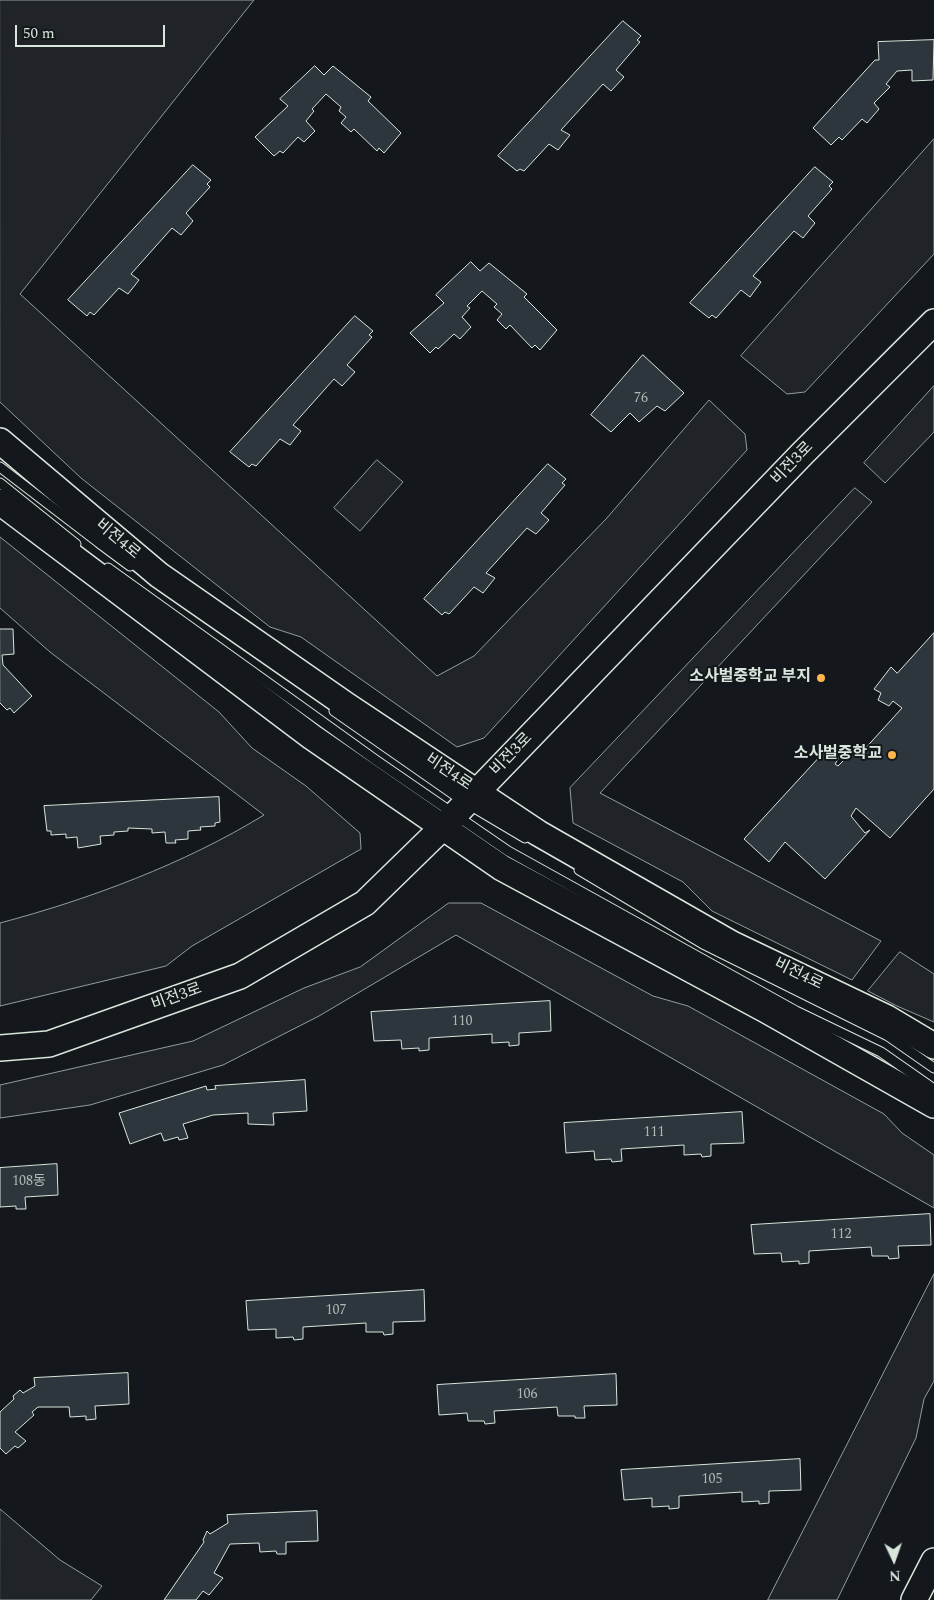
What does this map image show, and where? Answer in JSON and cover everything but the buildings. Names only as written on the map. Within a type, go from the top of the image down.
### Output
[{"type":"main road","name":"비전3로","points":[[0,1048],[49,1044],[240,976],[365,903],[460,809],[795,461],[934,322]]},
{"type":"main road","name":"비전4로","points":[[0,441],[148,575],[460,809],[502,868],[766,1010],[934,1104]]},
{"type":"main road","name":"비전4로","points":[[0,502],[312,736],[460,809],[538,833],[732,944],[887,1018],[934,1046]]},
{"type":"main road","points":[[914,1600],[934,1561]]},
{"type":"lane","points":[[0,467],[99,543],[148,575],[187,607]]},
{"type":"lane","points":[[0,483],[81,548]]},
{"type":"lane","points":[[99,543],[148,575]]},
{"type":"lane","points":[[96,559],[377,761],[460,809],[534,844]]},
{"type":"lane","points":[[324,705],[460,809],[508,851],[796,1011],[881,1052],[934,1089]]},
{"type":"lane","points":[[567,864],[703,944],[888,1036],[934,1068]]},
{"type":"shaded area","points":[[0,0],[254,0],[20,294],[437,676],[474,656],[606,519],[709,400],[745,434],[747,450],[484,738],[457,747],[301,637],[270,627],[81,478],[0,402]]},
{"type":"shaded area","points":[[934,139],[934,254],[805,392],[787,394],[741,356]]},
{"type":"shaded area","points":[[934,386],[934,432],[885,483],[864,463]]},
{"type":"shaded area","points":[[377,460],[403,482],[360,531],[334,508]]},
{"type":"shaded area","points":[[855,488],[872,502],[600,793],[881,941],[852,980],[712,911],[683,882],[573,823],[570,788]]},
{"type":"shaded area","points":[[0,537],[219,712],[252,748],[306,786],[360,833],[361,849],[192,946],[166,966],[0,1006],[0,923],[68,903],[136,878],[202,849],[264,815],[50,652],[0,608]]},
{"type":"shaded area","points":[[449,903],[481,903],[653,996],[688,1006],[884,1114],[902,1133],[934,1155],[934,1208],[456,935],[319,1016],[223,1065],[90,1105],[0,1118],[0,1085],[193,1041],[304,988],[360,967]]},
{"type":"shaded area","points":[[900,952],[934,974],[934,1022],[868,991]]},
{"type":"shaded area","points":[[934,1274],[934,1381],[924,1399],[916,1438],[837,1600],[768,1600]]},
{"type":"shaded area","points":[[0,1509],[60,1560],[102,1586],[91,1600],[0,1600]]},
{"type":"place","name":"소사벌중학교 부지","points":[[821,678]]},
{"type":"place","name":"소사벌중학교","points":[[892,755]]}]
